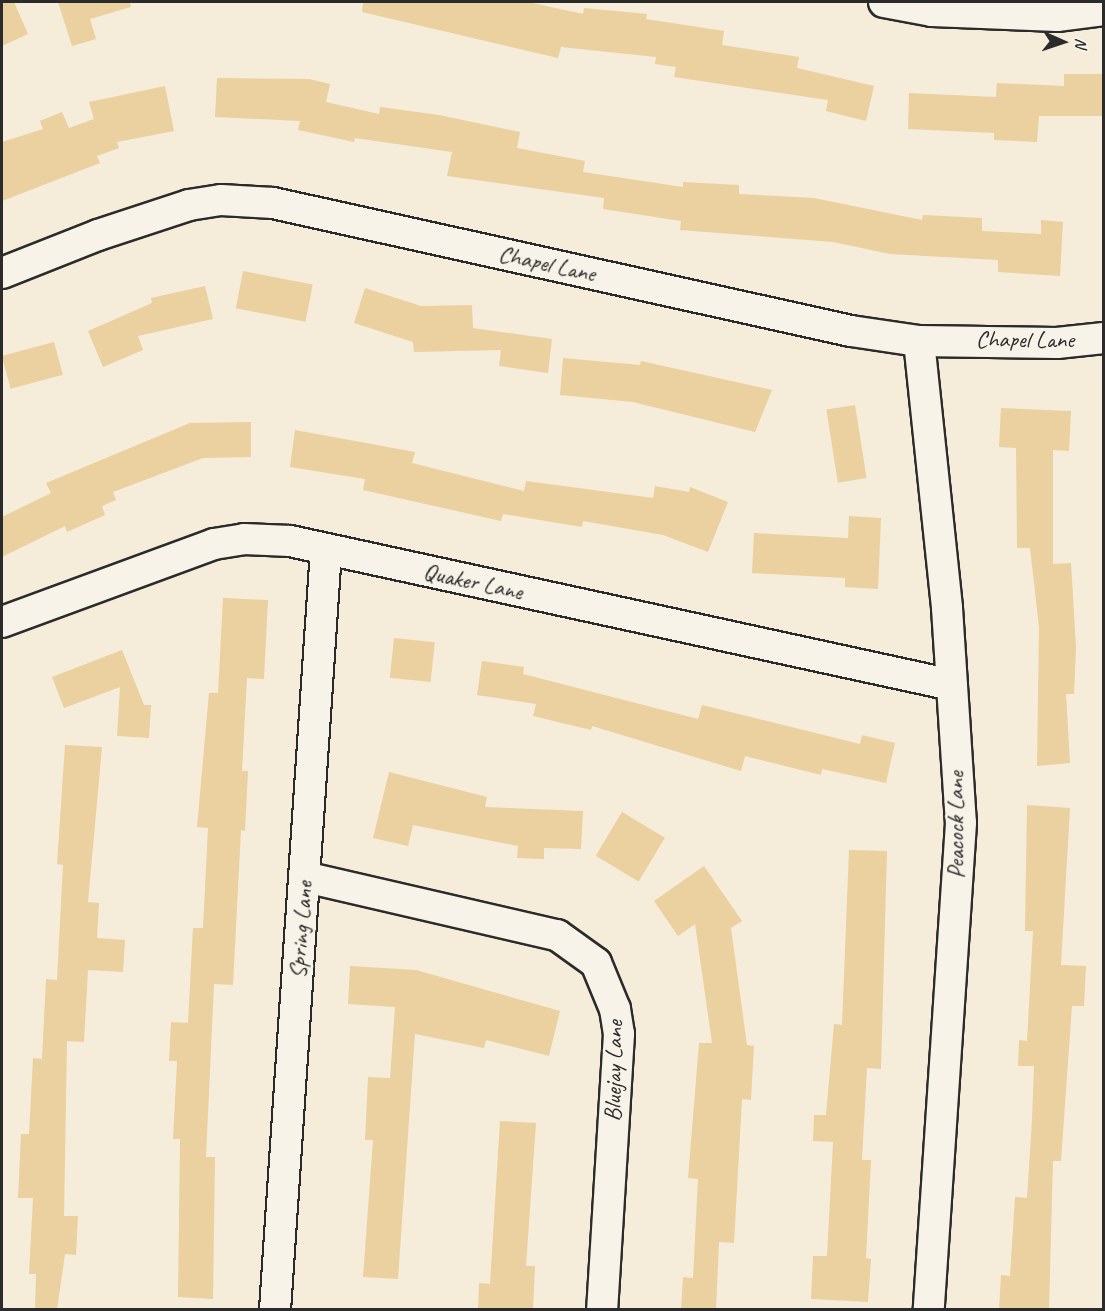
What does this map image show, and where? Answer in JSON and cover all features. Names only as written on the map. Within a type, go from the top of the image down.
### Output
[{"type":"street","points":[[884,2],[932,11],[1057,16],[1104,10]]},
{"type":"street","name":"Chapel Lane","points":[[2,273],[189,205],[221,200],[273,203],[851,331],[919,341],[1057,343],[1104,338]]},
{"type":"street","name":"Peacock Lane","points":[[919,341],[952,685],[961,823],[928,1310]]},
{"type":"street","name":"Quaker Lane","points":[[2,622],[214,544],[244,539],[290,541],[952,685]]},
{"type":"street","name":"Spring Lane","points":[[275,1310],[326,550]]},
{"type":"street","name":"Bluejay Lane","points":[[305,876],[557,935],[596,963],[615,1009],[619,1034],[602,1310]]},
{"type":"building","points":[[2,2],[14,2],[28,34],[2,46]]},
{"type":"building","points":[[58,2],[130,2],[131,7],[90,19],[96,39],[72,46]]},
{"type":"building","points":[[363,2],[528,2],[583,14],[584,8],[647,14],[646,19],[724,31],[722,45],[799,57],[797,68],[874,86],[866,121],[826,111],[828,100],[674,77],[676,67],[655,64],[656,57],[561,47],[558,58],[362,12]]},
{"type":"building","points":[[1064,74],[1104,74],[1104,116],[1039,116],[1037,142],[994,140],[994,133],[908,129],[909,93],[996,97],[997,83],[1064,86]]},
{"type":"building","points":[[217,78],[309,79],[330,84],[326,102],[379,114],[380,107],[439,115],[520,132],[517,148],[585,161],[583,172],[683,187],[683,182],[739,185],[739,194],[814,198],[922,220],[923,215],[982,218],[982,231],[1041,234],[1041,220],[1063,222],[1060,276],[998,272],[998,260],[890,254],[833,242],[680,230],[681,221],[603,209],[604,198],[447,176],[452,152],[355,138],[354,142],[298,130],[300,121],[215,117]]},
{"type":"building","points":[[165,86],[174,131],[117,142],[119,148],[97,156],[100,163],[2,201],[2,142],[43,129],[40,121],[62,112],[69,128],[94,119],[89,102]]},
{"type":"building","points":[[243,271],[313,285],[305,322],[236,308]]},
{"type":"building","points":[[205,286],[213,319],[138,336],[143,350],[103,367],[88,331],[152,303],[151,298]]},
{"type":"building","points":[[365,288],[421,306],[472,305],[473,328],[552,339],[548,373],[499,366],[501,350],[414,352],[413,342],[354,323]]},
{"type":"building","points":[[54,342],[63,375],[11,389],[2,356]]},
{"type":"building","points":[[563,358],[640,365],[641,361],[772,390],[755,432],[633,402],[560,395]]},
{"type":"building","points":[[855,405],[867,478],[838,483],[826,410]]},
{"type":"building","points":[[1001,408],[1071,411],[1069,451],[1053,450],[1053,564],[1071,563],[1076,647],[1074,694],[1066,694],[1070,763],[1037,766],[1039,627],[1030,548],[1017,548],[1016,448],[999,447]]},
{"type":"building","points":[[251,422],[251,457],[203,458],[113,492],[116,500],[102,506],[105,515],[67,532],[65,526],[2,557],[2,517],[51,493],[46,483],[190,423]]},
{"type":"building","points":[[295,430],[415,452],[412,463],[524,491],[526,481],[653,498],[655,486],[689,492],[690,487],[728,502],[708,552],[663,535],[583,521],[582,527],[503,514],[501,521],[363,490],[365,479],[290,467]]},
{"type":"building","points":[[849,516],[881,518],[878,589],[845,587],[845,578],[752,573],[754,533],[848,538]]},
{"type":"building","points":[[223,598],[268,600],[264,679],[247,678],[242,771],[248,771],[245,831],[241,830],[233,985],[214,984],[206,1157],[215,1157],[213,1299],[178,1297],[180,1139],[173,1139],[177,1061],[169,1061],[171,1022],[188,1023],[193,928],[203,928],[208,828],[197,827],[209,693],[218,693]]},
{"type":"building","points":[[394,638],[435,642],[431,682],[390,678]]},
{"type":"building","points":[[122,650],[144,705],[151,705],[149,738],[117,736],[120,687],[64,708],[52,677]]},
{"type":"building","points":[[482,661],[524,667],[523,674],[698,719],[702,705],[860,744],[862,735],[895,743],[886,783],[822,769],[821,775],[745,756],[741,771],[592,726],[591,730],[533,716],[536,704],[477,695]]},
{"type":"building","points":[[65,745],[102,747],[88,902],[99,903],[97,938],[125,940],[123,972],[88,970],[84,1042],[67,1041],[64,1216],[78,1216],[76,1255],[65,1254],[57,1310],[35,1310],[36,1274],[29,1274],[33,1198],[18,1198],[21,1134],[29,1134],[33,1058],[42,1059],[46,979],[57,980],[63,865],[57,864]]},
{"type":"building","points":[[389,772],[487,797],[485,807],[583,811],[581,849],[544,848],[544,859],[517,858],[518,846],[413,825],[408,846],[373,838]]},
{"type":"building","points":[[1027,805],[1070,808],[1061,965],[1086,966],[1084,1006],[1072,1006],[1061,1161],[1053,1161],[1049,1310],[999,1310],[1001,1275],[1010,1276],[1015,1197],[1027,1198],[1032,1120],[1034,1066],[1018,1066],[1019,1040],[1027,1041],[1033,931],[1025,931]]},
{"type":"building","points":[[622,812],[665,838],[639,881],[596,856]]},
{"type":"building","points":[[849,850],[887,851],[881,1069],[867,1068],[862,1160],[871,1160],[866,1258],[871,1259],[868,1302],[811,1299],[813,1256],[827,1256],[833,1142],[813,1141],[814,1115],[826,1115],[834,1024],[842,1025]]},
{"type":"building","points":[[704,866],[742,921],[731,928],[747,1045],[754,1046],[751,1100],[742,1099],[734,1243],[719,1242],[716,1310],[681,1310],[683,1277],[693,1278],[698,1179],[688,1178],[699,1043],[712,1043],[695,924],[678,936],[654,901]]},
{"type":"building","points":[[350,966],[416,970],[560,1011],[549,1056],[486,1040],[484,1048],[415,1034],[398,1279],[363,1277],[373,1140],[365,1140],[368,1077],[390,1078],[395,1007],[348,1004]]},
{"type":"building","points":[[500,1121],[536,1123],[526,1266],[535,1266],[533,1310],[478,1310],[479,1283],[490,1284]]}]
